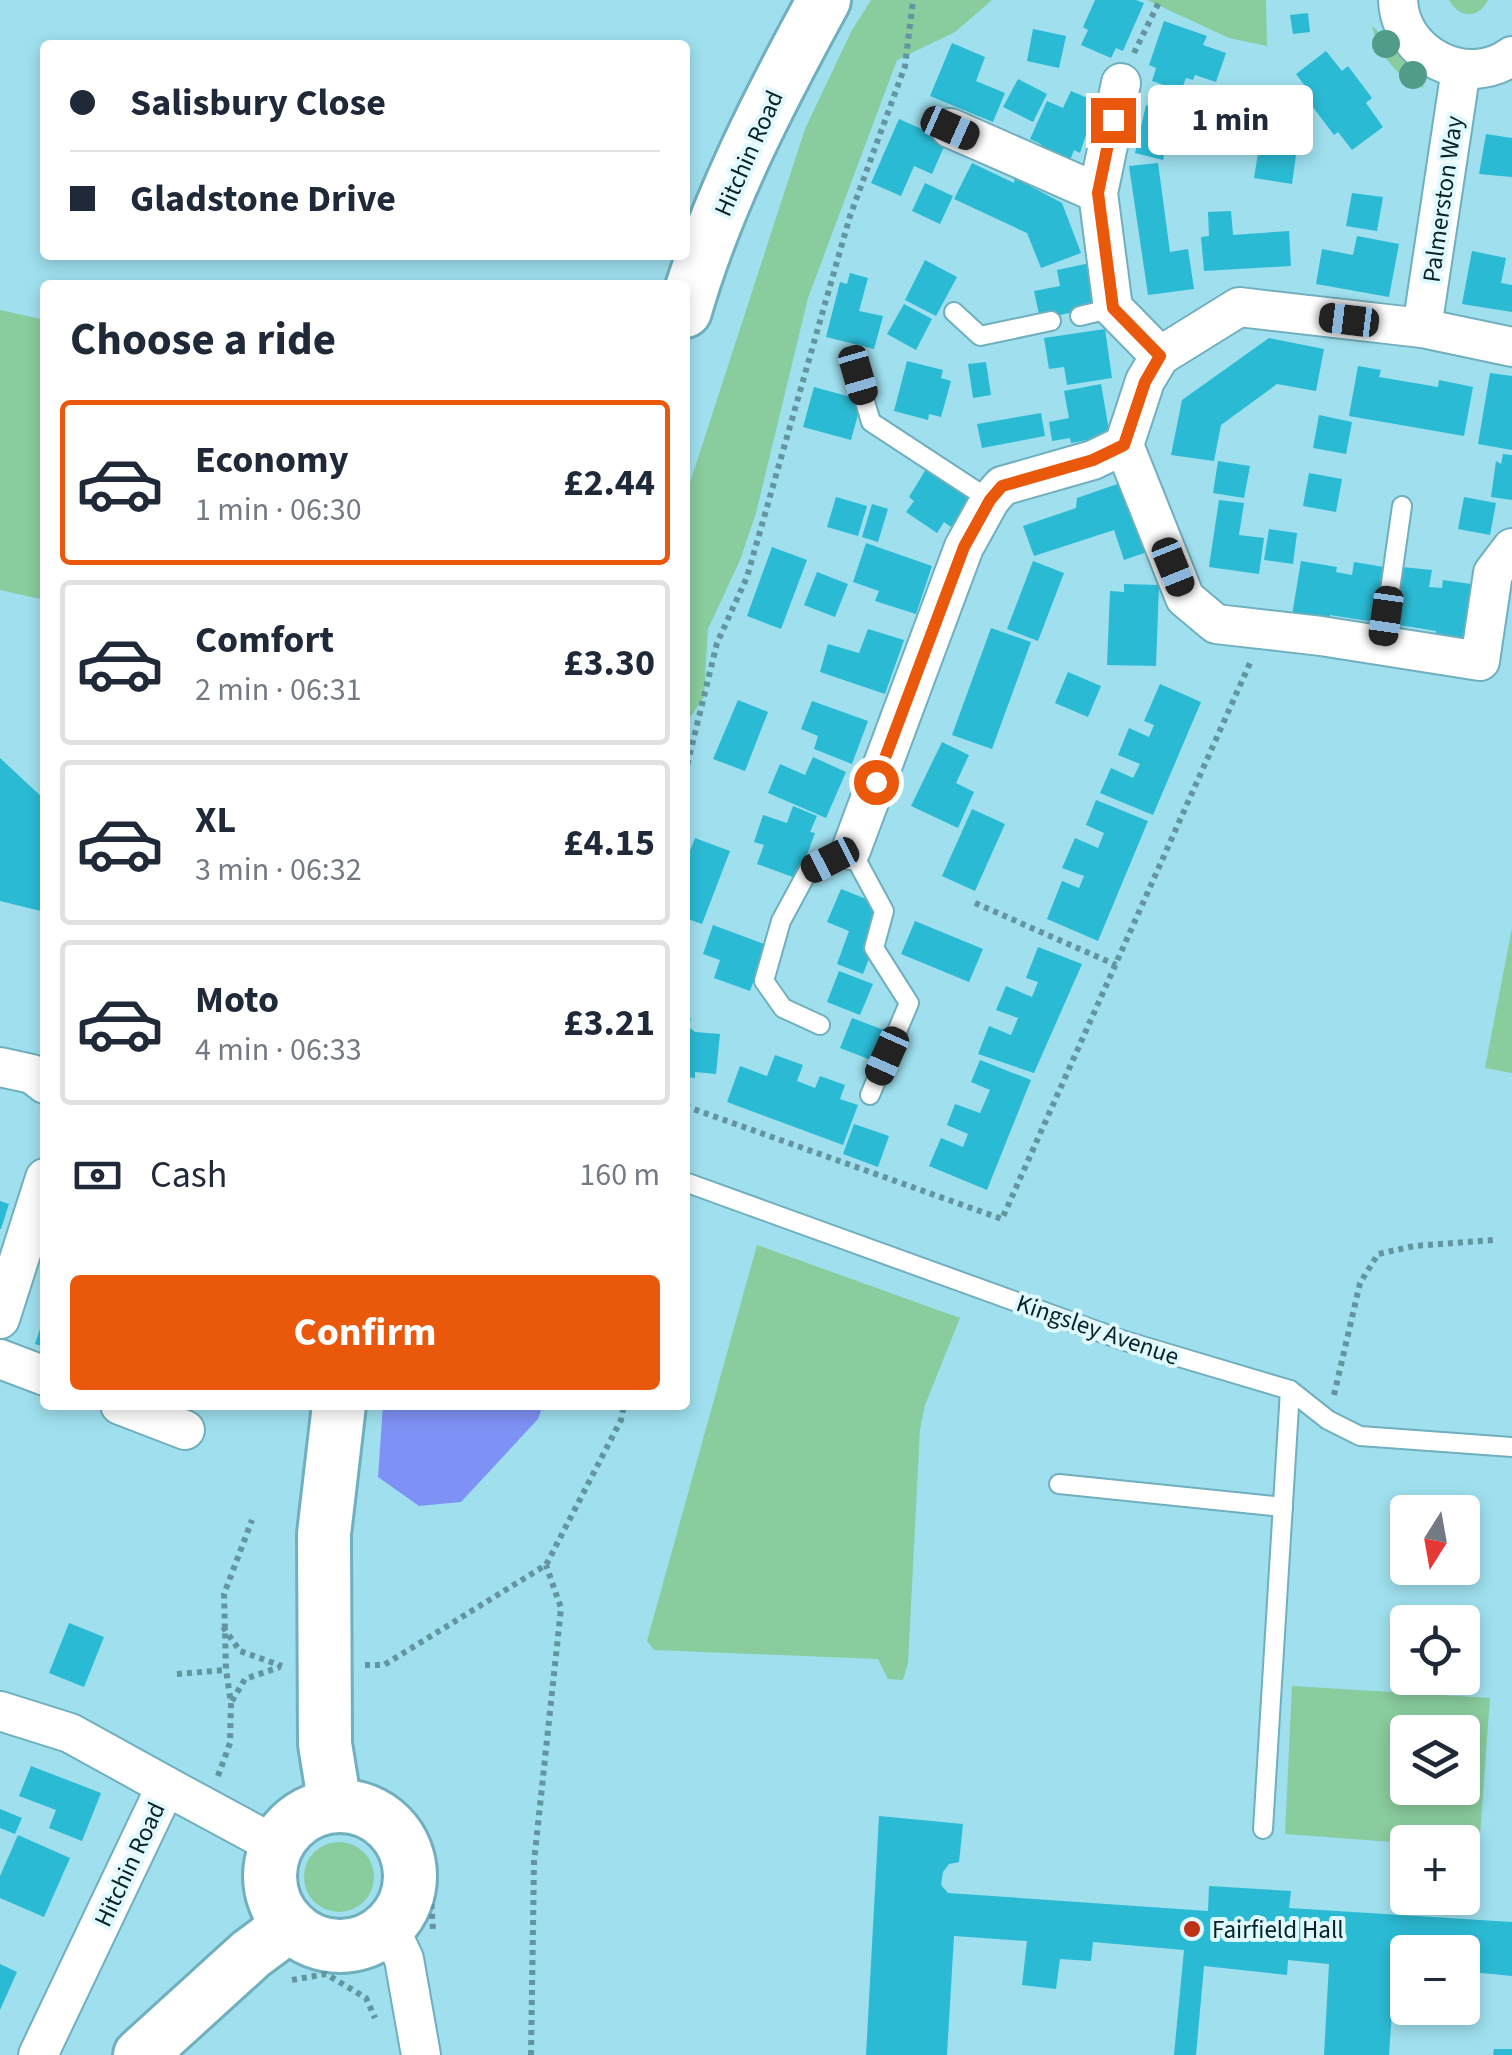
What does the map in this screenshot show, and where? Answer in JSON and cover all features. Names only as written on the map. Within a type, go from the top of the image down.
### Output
[{"type":"street","name":"Hitchin Road","points":[[690,294],[699,262],[776,88],[824,0]]},
{"type":"street","points":[[1398,0],[1406,30],[1419,48],[1438,62],[1461,69],[1484,68],[1512,56]]},
{"type":"street","name":"Palmerston Way","points":[[1422,328],[1461,69]]},
{"type":"street","points":[[1121,83],[1098,193],[1097,312],[1160,356]]},
{"type":"street","points":[[950,128],[1098,193]]},
{"type":"street","points":[[1512,347],[1422,328],[1239,307],[1160,356],[1145,382],[1124,445],[1186,598],[1216,624],[1384,631],[1480,662],[1494,573],[1512,548]]},
{"type":"street","points":[[851,850],[964,547],[990,500],[1002,486],[1093,460],[1124,445]]},
{"type":"street","points":[[0,1067],[32,1074],[40,1080]]},
{"type":"street","points":[[0,1319],[40,1194]]},
{"type":"street","points":[[0,1358],[40,1374]]},
{"type":"street","points":[[133,1410],[185,1430]]},
{"type":"street","points":[[338,1410],[324,1534],[325,1744],[356,1807],[393,1829],[405,1848],[410,1890],[402,1910],[411,1928],[404,1959],[421,2055]]},
{"type":"street","points":[[0,1711],[70,1733],[166,1786]]},
{"type":"street","name":"Hitchin Road","points":[[38,2055],[166,1786],[277,1846]]},
{"type":"street","points":[[351,1792],[291,1826],[277,1846],[270,1866],[277,1908],[307,1938],[328,1946],[350,1946],[411,1928]]},
{"type":"street","points":[[140,2055],[251,1954],[290,1925]]},
{"type":"lane","points":[[954,312],[980,336],[1052,322]]},
{"type":"lane","points":[[858,375],[871,422],[990,500]]},
{"type":"lane","points":[[1390,590],[1402,506]]},
{"type":"lane","points":[[820,1024],[782,1008],[764,980],[782,921],[808,871],[851,850],[884,911],[874,948],[909,1003],[870,1095]]},
{"type":"lane","name":"Kingsley Avenue","points":[[690,1184],[1122,1340],[1290,1390],[1328,1420],[1360,1436],[1512,1447]]},
{"type":"lane","points":[[1262,1829],[1290,1390]]},
{"type":"lane","points":[[1059,1484],[1283,1507]]},
{"type":"path","points":[[690,754],[717,643],[747,577],[850,216],[906,66],[913,0]]},
{"type":"path","points":[[1121,83],[1160,0]]},
{"type":"path","points":[[690,1108],[1002,1218],[1255,652],[1253,628]]},
{"type":"path","points":[[975,903],[1116,965]]},
{"type":"path","points":[[1328,1420],[1360,1283],[1378,1254],[1414,1246],[1494,1240]]},
{"type":"path","points":[[348,1665],[384,1665],[546,1565],[622,1420],[623,1410]]},
{"type":"path","points":[[204,1807],[230,1744],[224,1594],[252,1520]]},
{"type":"path","points":[[531,2055],[534,1862],[561,1608],[546,1565]]},
{"type":"path","points":[[224,1627],[240,1651],[281,1666],[245,1680],[231,1703]]},
{"type":"path","points":[[177,1674],[226,1670]]},
{"type":"path","points":[[351,1792],[408,1819],[430,1863],[411,1928]]},
{"type":"path","points":[[278,1982],[326,1974],[366,1998]]},
{"type":"green space","points":[[871,0],[992,0],[955,32],[897,60],[808,298],[756,513],[740,560],[708,629],[704,697],[690,718],[690,483],[805,129],[852,30]]},
{"type":"green space","points":[[1147,0],[1266,0],[1267,46],[1229,38]]},
{"type":"green space","points":[[1449,0],[1488,0],[1479,11],[1469,14],[1458,10]]},
{"type":"green space","points":[[1372,26],[1410,62],[1424,88],[1390,64]]},
{"type":"green space","points":[[0,310],[40,319],[40,599],[0,590]]},
{"type":"green space","points":[[1512,928],[1512,1073],[1485,1068]]},
{"type":"green space","points":[[757,1245],[960,1318],[925,1405],[920,1429],[908,1663],[903,1680],[888,1679],[878,1659],[654,1650],[647,1641]]},
{"type":"green space","points":[[1292,1686],[1390,1692],[1390,1695],[1490,1698],[1480,1835],[1480,1825],[1390,1825],[1390,1842],[1285,1834]]},
{"type":"green space","points":[[339,1842],[364,1852],[374,1877],[364,1902],[339,1912],[314,1902],[304,1877],[314,1852]]},
{"type":"water","points":[[383,1410],[541,1410],[538,1419],[461,1502],[419,1506],[378,1477]]},
{"type":"building","points":[[1095,0],[1144,3],[1123,51],[1116,48],[1111,58],[1081,45],[1088,30],[1083,27]]},
{"type":"building","points":[[1308,13],[1310,32],[1293,34],[1290,15]]},
{"type":"building","points":[[1164,21],[1207,36],[1203,45],[1226,53],[1216,82],[1195,75],[1193,80],[1186,78],[1181,91],[1152,81],[1156,68],[1149,65]]},
{"type":"building","points":[[1033,29],[1066,36],[1059,68],[1027,61]]},
{"type":"building","points":[[952,43],[985,57],[976,81],[1005,93],[993,122],[930,96]]},
{"type":"building","points":[[1326,51],[1342,71],[1348,66],[1372,98],[1366,103],[1383,127],[1352,150],[1338,132],[1334,135],[1306,98],[1311,94],[1296,74]]},
{"type":"building","points":[[1018,79],[1047,94],[1033,122],[1003,107]]},
{"type":"building","points":[[1203,90],[1231,97],[1223,129],[1195,122]]},
{"type":"building","points":[[1071,91],[1097,102],[1080,153],[1074,150],[1069,163],[1040,152],[1041,144],[1030,139],[1047,101],[1063,108]]},
{"type":"building","points":[[1146,105],[1177,112],[1175,120],[1195,125],[1189,152],[1166,147],[1163,160],[1135,153]]},
{"type":"building","points":[[899,119],[947,140],[932,174],[914,166],[901,196],[871,183]]},
{"type":"building","points":[[1486,134],[1512,138],[1512,177],[1479,174]]},
{"type":"building","points":[[1260,141],[1297,148],[1292,184],[1254,178]]},
{"type":"building","points":[[972,163],[1014,183],[1015,178],[1062,203],[1081,253],[1041,268],[1027,233],[954,199]]},
{"type":"building","points":[[1158,163],[1170,252],[1188,249],[1194,289],[1148,295],[1129,166]]},
{"type":"building","points":[[925,183],[953,196],[940,224],[912,211]]},
{"type":"building","points":[[1352,193],[1383,197],[1377,231],[1346,226]]},
{"type":"building","points":[[1231,211],[1233,235],[1289,231],[1291,266],[1204,271],[1201,237],[1209,236],[1208,212]]},
{"type":"building","points":[[1357,236],[1399,244],[1389,297],[1316,284],[1322,249],[1353,255]]},
{"type":"building","points":[[1472,251],[1506,258],[1501,283],[1512,285],[1512,312],[1462,304]]},
{"type":"building","points":[[925,260],[957,277],[936,316],[905,300]]},
{"type":"building","points":[[1090,263],[1099,307],[1040,319],[1034,291],[1060,286],[1057,270]]},
{"type":"building","points":[[850,273],[868,278],[859,311],[883,316],[874,349],[826,337],[840,282],[847,284]]},
{"type":"building","points":[[904,304],[932,319],[916,350],[887,334]]},
{"type":"building","points":[[1105,329],[1112,378],[1067,385],[1064,367],[1049,369],[1044,338]]},
{"type":"building","points":[[1269,338],[1324,349],[1316,391],[1277,384],[1221,425],[1214,461],[1171,455],[1182,400]]},
{"type":"building","points":[[907,361],[943,370],[941,378],[951,381],[941,417],[929,414],[928,420],[894,411]]},
{"type":"building","points":[[986,362],[991,395],[973,398],[968,364]]},
{"type":"building","points":[[1358,366],[1381,370],[1379,377],[1438,387],[1439,380],[1473,387],[1464,436],[1349,416]]},
{"type":"building","points":[[1490,373],[1512,376],[1512,450],[1478,444]]},
{"type":"building","points":[[1101,384],[1110,436],[1071,443],[1070,438],[1052,441],[1049,422],[1069,418],[1064,391]]},
{"type":"building","points":[[814,387],[862,400],[851,440],[803,427]]},
{"type":"building","points":[[1041,413],[1045,436],[982,448],[977,424]]},
{"type":"building","points":[[1319,415],[1352,422],[1346,454],[1313,448]]},
{"type":"building","points":[[1503,454],[1512,455],[1512,500],[1491,497],[1496,461],[1501,464]]},
{"type":"building","points":[[1218,461],[1250,466],[1244,498],[1213,493]]},
{"type":"building","points":[[928,466],[972,495],[951,527],[944,522],[937,533],[906,512],[914,501],[909,497]]},
{"type":"building","points":[[1309,473],[1342,479],[1336,512],[1303,506]]},
{"type":"building","points":[[1126,481],[1150,551],[1124,560],[1114,530],[1034,556],[1023,526],[1076,508],[1077,498]]},
{"type":"building","points":[[836,497],[867,506],[858,536],[827,527]]},
{"type":"building","points":[[1464,497],[1496,503],[1490,535],[1458,529]]},
{"type":"building","points":[[1219,500],[1244,503],[1239,535],[1264,538],[1259,574],[1209,567]]},
{"type":"building","points":[[872,504],[888,509],[878,542],[862,537]]},
{"type":"building","points":[[1269,529],[1297,533],[1293,564],[1264,560]]},
{"type":"building","points":[[866,543],[932,566],[916,614],[875,601],[879,591],[853,582]]},
{"type":"building","points":[[772,547],[807,560],[781,629],[747,616]]},
{"type":"building","points":[[1033,561],[1064,573],[1038,641],[1007,629]]},
{"type":"building","points":[[1301,561],[1337,567],[1336,572],[1352,575],[1354,562],[1384,567],[1375,622],[1330,615],[1330,621],[1292,615]]},
{"type":"building","points":[[1402,567],[1432,570],[1429,587],[1442,588],[1443,580],[1485,586],[1477,642],[1393,624]]},
{"type":"building","points":[[817,572],[848,584],[835,617],[804,605]]},
{"type":"building","points":[[1124,584],[1159,585],[1156,666],[1107,665],[1110,591],[1124,592]]},
{"type":"building","points":[[991,628],[1031,642],[992,749],[952,735]]},
{"type":"building","points":[[868,629],[904,640],[885,694],[820,672],[828,644],[859,653]]},
{"type":"building","points":[[1068,672],[1101,686],[1088,717],[1055,703]]},
{"type":"building","points":[[1160,684],[1201,702],[1153,815],[1100,793],[1111,768],[1133,778],[1140,764],[1118,755],[1129,728],[1149,737],[1154,725],[1144,721]]},
{"type":"building","points":[[738,700],[768,712],[745,771],[713,759]]},
{"type":"building","points":[[812,701],[868,721],[852,764],[814,749],[818,736],[801,729]]},
{"type":"building","points":[[942,742],[969,755],[956,783],[974,792],[958,828],[911,806]]},
{"type":"building","points":[[813,757],[846,772],[826,818],[768,793],[780,764],[805,775]]},
{"type":"building","points":[[0,758],[40,795],[40,911],[0,901]]},
{"type":"building","points":[[1096,800],[1148,821],[1098,941],[1047,919],[1062,881],[1079,888],[1084,876],[1062,868],[1075,838],[1098,848],[1104,833],[1086,825]]},
{"type":"building","points":[[793,806],[817,816],[798,879],[757,864],[764,845],[754,842],[763,815],[787,823]]},
{"type":"building","points":[[972,809],[1005,824],[975,891],[942,876]]},
{"type":"building","points":[[695,838],[730,851],[702,924],[690,920],[690,850]]},
{"type":"building","points":[[841,889],[889,908],[863,974],[837,964],[849,931],[827,922]]},
{"type":"building","points":[[915,921],[983,949],[969,982],[901,954]]},
{"type":"building","points":[[713,925],[767,945],[750,991],[714,978],[720,960],[703,954]]},
{"type":"building","points":[[1038,947],[1082,964],[1034,1073],[978,1054],[989,1026],[1011,1035],[1018,1018],[996,1010],[1006,986],[1032,997],[1038,982],[1026,978]]},
{"type":"building","points":[[839,971],[873,984],[860,1015],[827,1002]]},
{"type":"building","points":[[852,1018],[884,1030],[871,1060],[840,1048]]},
{"type":"building","points":[[690,1028],[695,1032],[720,1034],[716,1074],[695,1072],[695,1078],[690,1078]]},
{"type":"building","points":[[775,1055],[803,1065],[797,1081],[815,1088],[820,1076],[845,1085],[840,1099],[858,1105],[843,1145],[727,1102],[740,1066],[767,1076]]},
{"type":"building","points":[[980,1060],[1031,1080],[987,1190],[929,1166],[941,1138],[963,1147],[968,1134],[947,1125],[955,1104],[980,1113],[990,1090],[971,1082]]},
{"type":"building","points":[[854,1124],[889,1136],[878,1167],[843,1154]]},
{"type":"building","points":[[0,1201],[9,1204],[1,1229],[0,1229]]},
{"type":"building","points":[[69,1623],[104,1637],[84,1687],[49,1673]]},
{"type":"building","points":[[31,1766],[101,1793],[82,1841],[49,1828],[56,1810],[19,1796]]},
{"type":"building","points":[[0,1809],[22,1818],[15,1834],[0,1828]]},
{"type":"building","name":"Fairfield Hall","points":[[879,1816],[963,1824],[959,1862],[949,1864],[943,1872],[941,1885],[948,1893],[1208,1911],[1209,1886],[1291,1891],[1289,1908],[1512,1922],[1512,1976],[1480,1973],[1480,1935],[1390,1935],[1389,2055],[1324,2055],[1329,1964],[1288,1960],[1287,1975],[1204,1966],[1196,2055],[1174,2055],[1184,1950],[1093,1942],[1091,1961],[1060,1959],[1056,1989],[1022,1985],[1027,1941],[954,1936],[947,2055],[866,2055]]},
{"type":"building","points":[[18,1835],[70,1858],[44,1917],[0,1898],[0,1876]]},
{"type":"building","points":[[0,1964],[17,1972],[0,2010]]},
{"type":"building","points":[[1494,2049],[1512,2049],[1512,2055],[1493,2055]]},
{"type":"place","name":"Fairfield Hall","points":[[1192,1929]]},
{"type":"route","points":[[876,782],[964,547],[990,500],[1002,486],[1093,460],[1124,445],[1145,382],[1160,356],[1113,308],[1098,193],[1113,120]]}]
